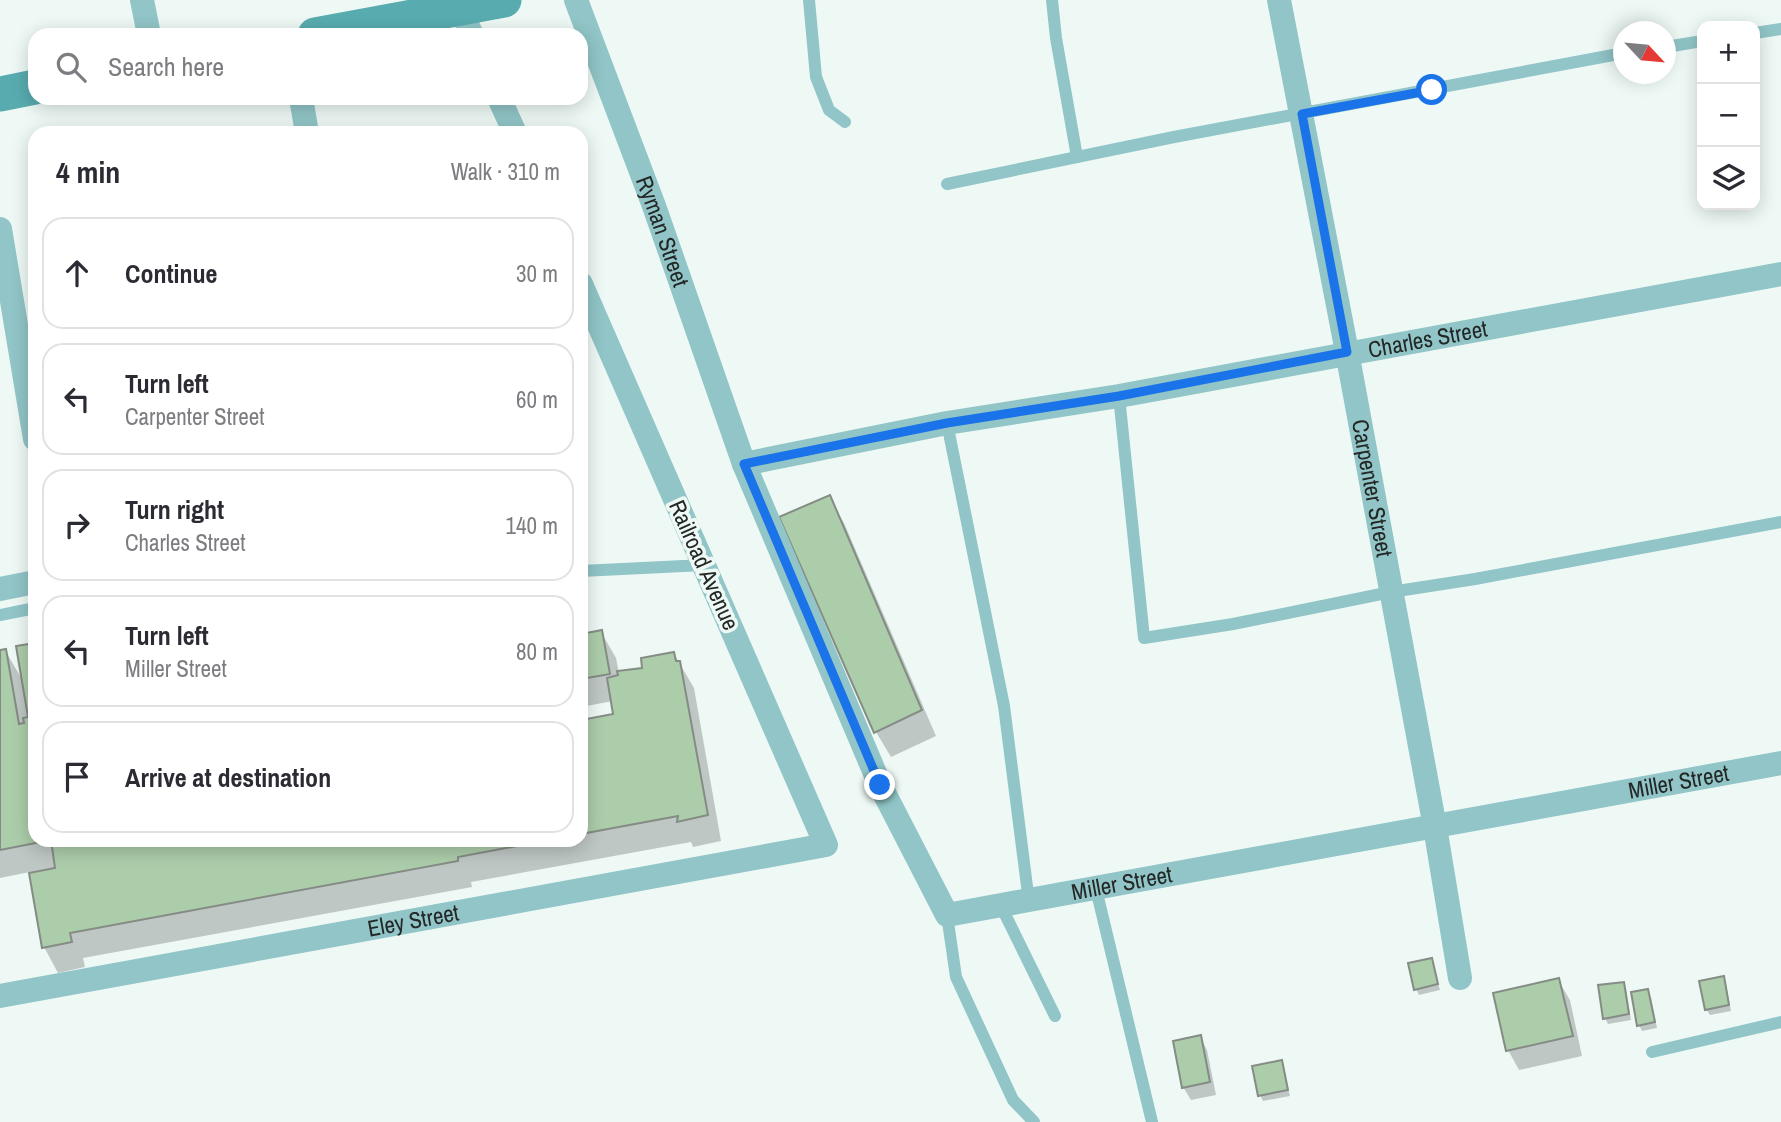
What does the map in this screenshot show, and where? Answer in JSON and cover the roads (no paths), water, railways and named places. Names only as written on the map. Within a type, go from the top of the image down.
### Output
[{"type":"street","points":[[142,0],[148,28]]},
{"type":"street","points":[[396,28],[466,22],[504,0]]},
{"type":"street","name":"Ryman Street","points":[[576,0],[587,28]]},
{"type":"street","name":"Carpenter Street","points":[[1279,0],[1435,827],[1460,978]]},
{"type":"street","name":"Ryman Street","points":[[588,32],[654,206],[744,464]]},
{"type":"street","points":[[0,94],[28,88]]},
{"type":"street","points":[[302,105],[306,126]]},
{"type":"street","points":[[502,105],[512,126]]},
{"type":"street","points":[[0,229],[28,397]]},
{"type":"street","name":"Charles Street","points":[[744,464],[947,423],[1119,396],[1781,274]]},
{"type":"street","name":"Railroad Avenue","points":[[588,300],[826,845]]},
{"type":"street","points":[[744,464],[880,785],[947,915]]},
{"type":"street","points":[[0,589],[28,583]]},
{"type":"street","name":"Miller Street","points":[[947,915],[1781,763]]},
{"type":"street","name":"Eley Street","points":[[0,996],[826,845]]},
{"type":"lane","points":[[809,0],[816,77],[829,110],[845,122]]},
{"type":"lane","points":[[1052,0],[1077,157]]},
{"type":"lane","points":[[1760,32],[1781,29]]},
{"type":"lane","points":[[1676,45],[1697,42]]},
{"type":"lane","points":[[947,184],[1613,55]]},
{"type":"lane","points":[[1119,396],[1144,638],[1233,624],[1391,592],[1781,522]]},
{"type":"lane","points":[[947,423],[1004,706],[1030,902]]},
{"type":"lane","points":[[588,571],[704,565]]},
{"type":"lane","points":[[0,615],[28,609]]},
{"type":"lane","points":[[1096,889],[1152,1122]]},
{"type":"lane","points":[[1001,906],[1055,1016]]},
{"type":"lane","points":[[947,915],[956,977],[1013,1100],[1034,1122]]},
{"type":"lane","points":[[1652,1052],[1781,1022]]}]
